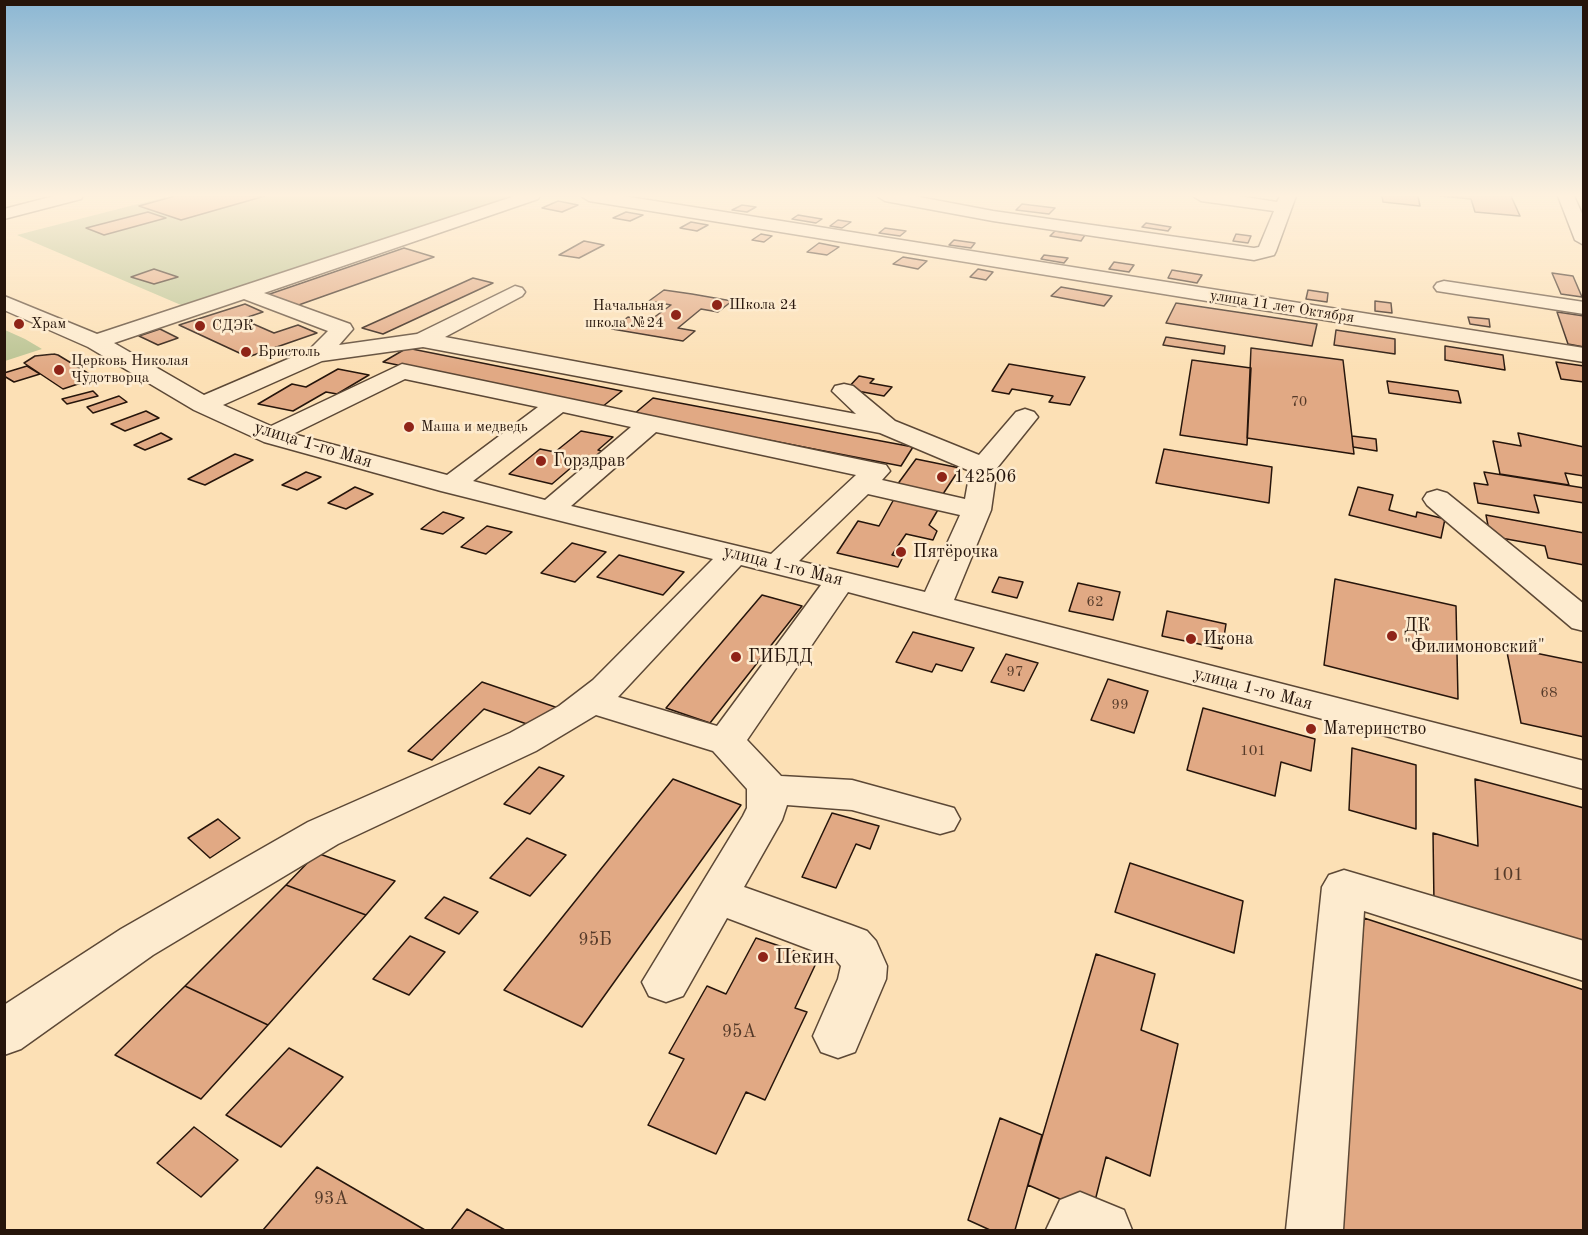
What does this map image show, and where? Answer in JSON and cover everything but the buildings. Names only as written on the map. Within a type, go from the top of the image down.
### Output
[{"type":"street","points":[[96,342],[362,254]]},
{"type":"street","name":"улица 11 лет Октября","points":[[952,254],[1546,326],[1584,355]]},
{"type":"street","points":[[998,261],[1006,254]]},
{"type":"street","points":[[1444,287],[1546,326],[1584,308]]},
{"type":"street","points":[[203,405],[316,356],[423,340],[515,292]]},
{"type":"street","points":[[246,293],[342,329],[316,356]]},
{"type":"street","name":"улица 1-го Мая","points":[[4,302],[96,342],[203,405],[273,437],[550,510],[840,580],[1584,775]]},
{"type":"street","points":[[423,340],[888,427],[984,467]]},
{"type":"street","points":[[273,437],[288,426],[402,371],[876,471],[777,565]]},
{"type":"street","points":[[614,416],[649,383]]},
{"type":"street","points":[[844,391],[888,427]]},
{"type":"street","points":[[451,484],[558,404]]},
{"type":"street","points":[[935,605],[977,510],[984,467],[1025,417]]},
{"type":"street","points":[[550,510],[651,423]]},
{"type":"street","points":[[863,484],[977,510]]},
{"type":"street","points":[[1437,499],[1584,621]]},
{"type":"street","points":[[4,1034],[137,942],[305,844],[390,801],[538,735],[592,701],[735,554]]},
{"type":"street","points":[[726,742],[840,580]]},
{"type":"street","points":[[592,701],[726,742],[763,778],[767,789],[767,808],[762,820],[666,982]]},
{"type":"street","points":[[767,789],[852,795],[940,819]]},
{"type":"street","points":[[1314,1230],[1344,887],[1584,961]]},
{"type":"street","points":[[718,896],[851,945],[860,956],[864,966],[862,980],[838,1036]]},
{"type":"street","points":[[1074,1230],[1080,1220],[1104,1230]]},
{"type":"green space","points":[[61,254],[348,254],[188,308]]},
{"type":"green space","points":[[5,330],[25,339],[42,349],[5,361]]},
{"type":"place","name":"Школа 24","points":[[717,305]]},
{"type":"place","name":"Начальная школа №24","points":[[676,315]]},
{"type":"place","name":"Храм","points":[[19,324]]},
{"type":"place","name":"СДЭК","points":[[200,326]]},
{"type":"place","name":"Бристоль","points":[[246,352]]},
{"type":"place","name":"Церковь Николая Чудотворца","points":[[59,370]]},
{"type":"place","name":"Маша и медведь","points":[[409,427]]},
{"type":"place","name":"Горздрав","points":[[541,461]]},
{"type":"place","name":"142506","points":[[942,477]]},
{"type":"place","name":"Пятёрочка","points":[[901,552]]},
{"type":"place","name":"ДК \"Филимоновский\"","points":[[1392,636]]},
{"type":"place","name":"Икона","points":[[1191,639]]},
{"type":"place","name":"ГИБДД","points":[[736,657]]},
{"type":"place","name":"Материнство","points":[[1311,729]]},
{"type":"place","name":"Пекин","points":[[763,957]]}]
